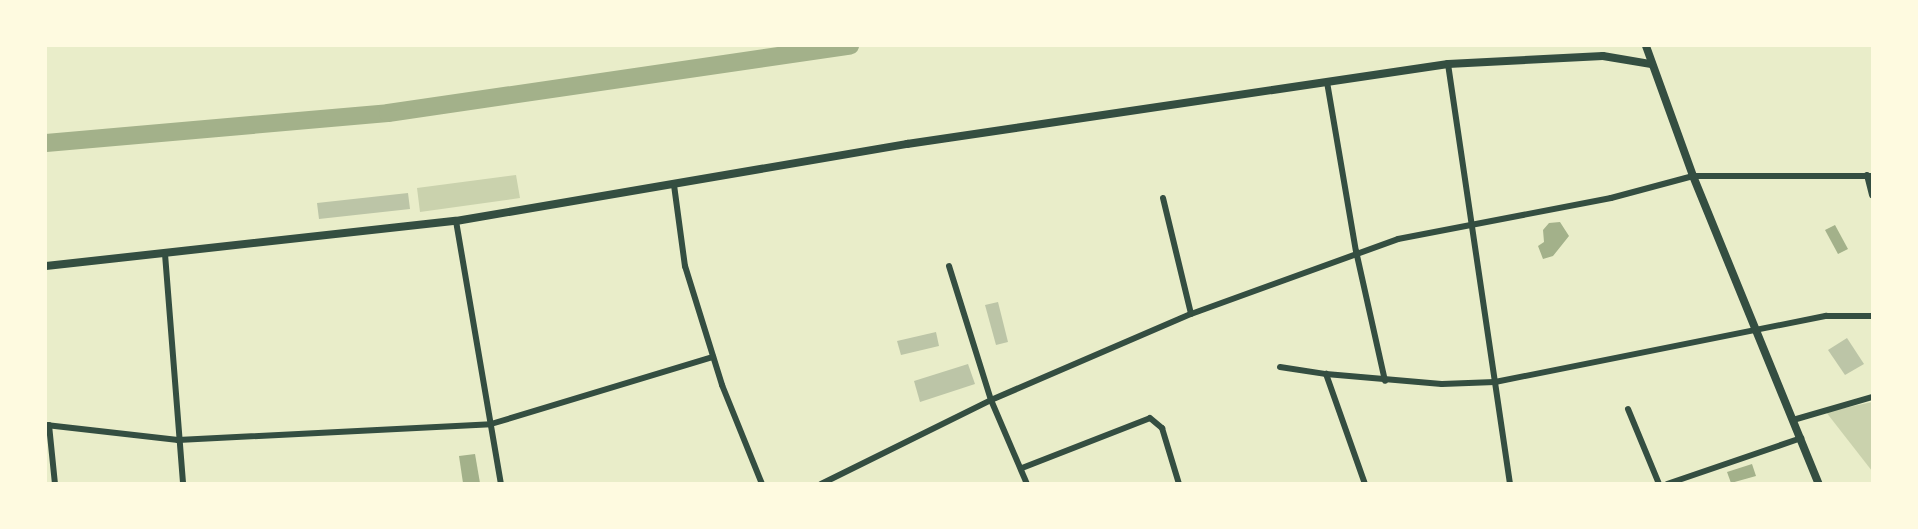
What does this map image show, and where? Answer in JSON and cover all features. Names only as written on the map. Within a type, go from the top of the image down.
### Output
[{"type":"street","points":[[1646,46],[1693,176],[1819,484]]},
{"type":"street","points":[[46,266],[456,221],[674,186],[907,144],[1448,64],[1603,56],[1651,64]]},
{"type":"street","points":[[1448,64],[1510,484]]},
{"type":"street","points":[[1327,82],[1356,251],[1385,381]]},
{"type":"street","points":[[821,484],[991,400],[1191,314],[1356,251],[1398,239],[1472,227],[1693,176],[1870,176],[1872,195]]},
{"type":"street","points":[[674,186],[685,266],[713,357],[762,484]]},
{"type":"street","points":[[1163,198],[1191,314]]},
{"type":"street","points":[[456,221],[501,484]]},
{"type":"street","points":[[165,254],[183,484]]},
{"type":"street","points":[[948,266],[991,400],[1022,467],[1027,484]]},
{"type":"street","points":[[1280,367],[1385,381],[1494,382],[1826,316],[1872,316]]},
{"type":"street","points":[[55,484],[47,425],[178,440],[491,424],[713,357]]},
{"type":"street","points":[[1326,374],[1365,484]]},
{"type":"street","points":[[1793,420],[1872,397]]},
{"type":"street","points":[[1628,409],[1659,484]]},
{"type":"street","points":[[1022,467],[1150,418],[1162,428],[1180,484]]},
{"type":"street","points":[[1667,484],[1801,439]]},
{"type":"shaded area","points":[[516,175],[520,198],[420,212],[417,188]]},
{"type":"shaded area","points":[[1560,222],[1569,236],[1553,256],[1543,259],[1538,246],[1544,242],[1543,230],[1549,223]]},
{"type":"shaded area","points":[[1835,225],[1848,249],[1838,254],[1825,230]]},
{"type":"shaded area","points":[[1872,402],[1872,471],[1826,412]]},
{"type":"shaded area","points":[[475,454],[480,483],[463,483],[459,456]]},
{"type":"shaded area","points":[[1752,464],[1756,476],[1731,483],[1727,472]]},
{"type":"building","points":[[408,193],[410,209],[319,219],[317,203]]},
{"type":"building","points":[[998,302],[1008,342],[996,345],[985,305]]},
{"type":"building","points":[[936,332],[939,346],[901,355],[897,341]]},
{"type":"building","points":[[1847,338],[1864,364],[1845,375],[1828,350]]},
{"type":"building","points":[[968,364],[975,384],[920,402],[914,381]]},
{"type":"waterway","points":[[46,143],[388,113],[850,46]]}]
